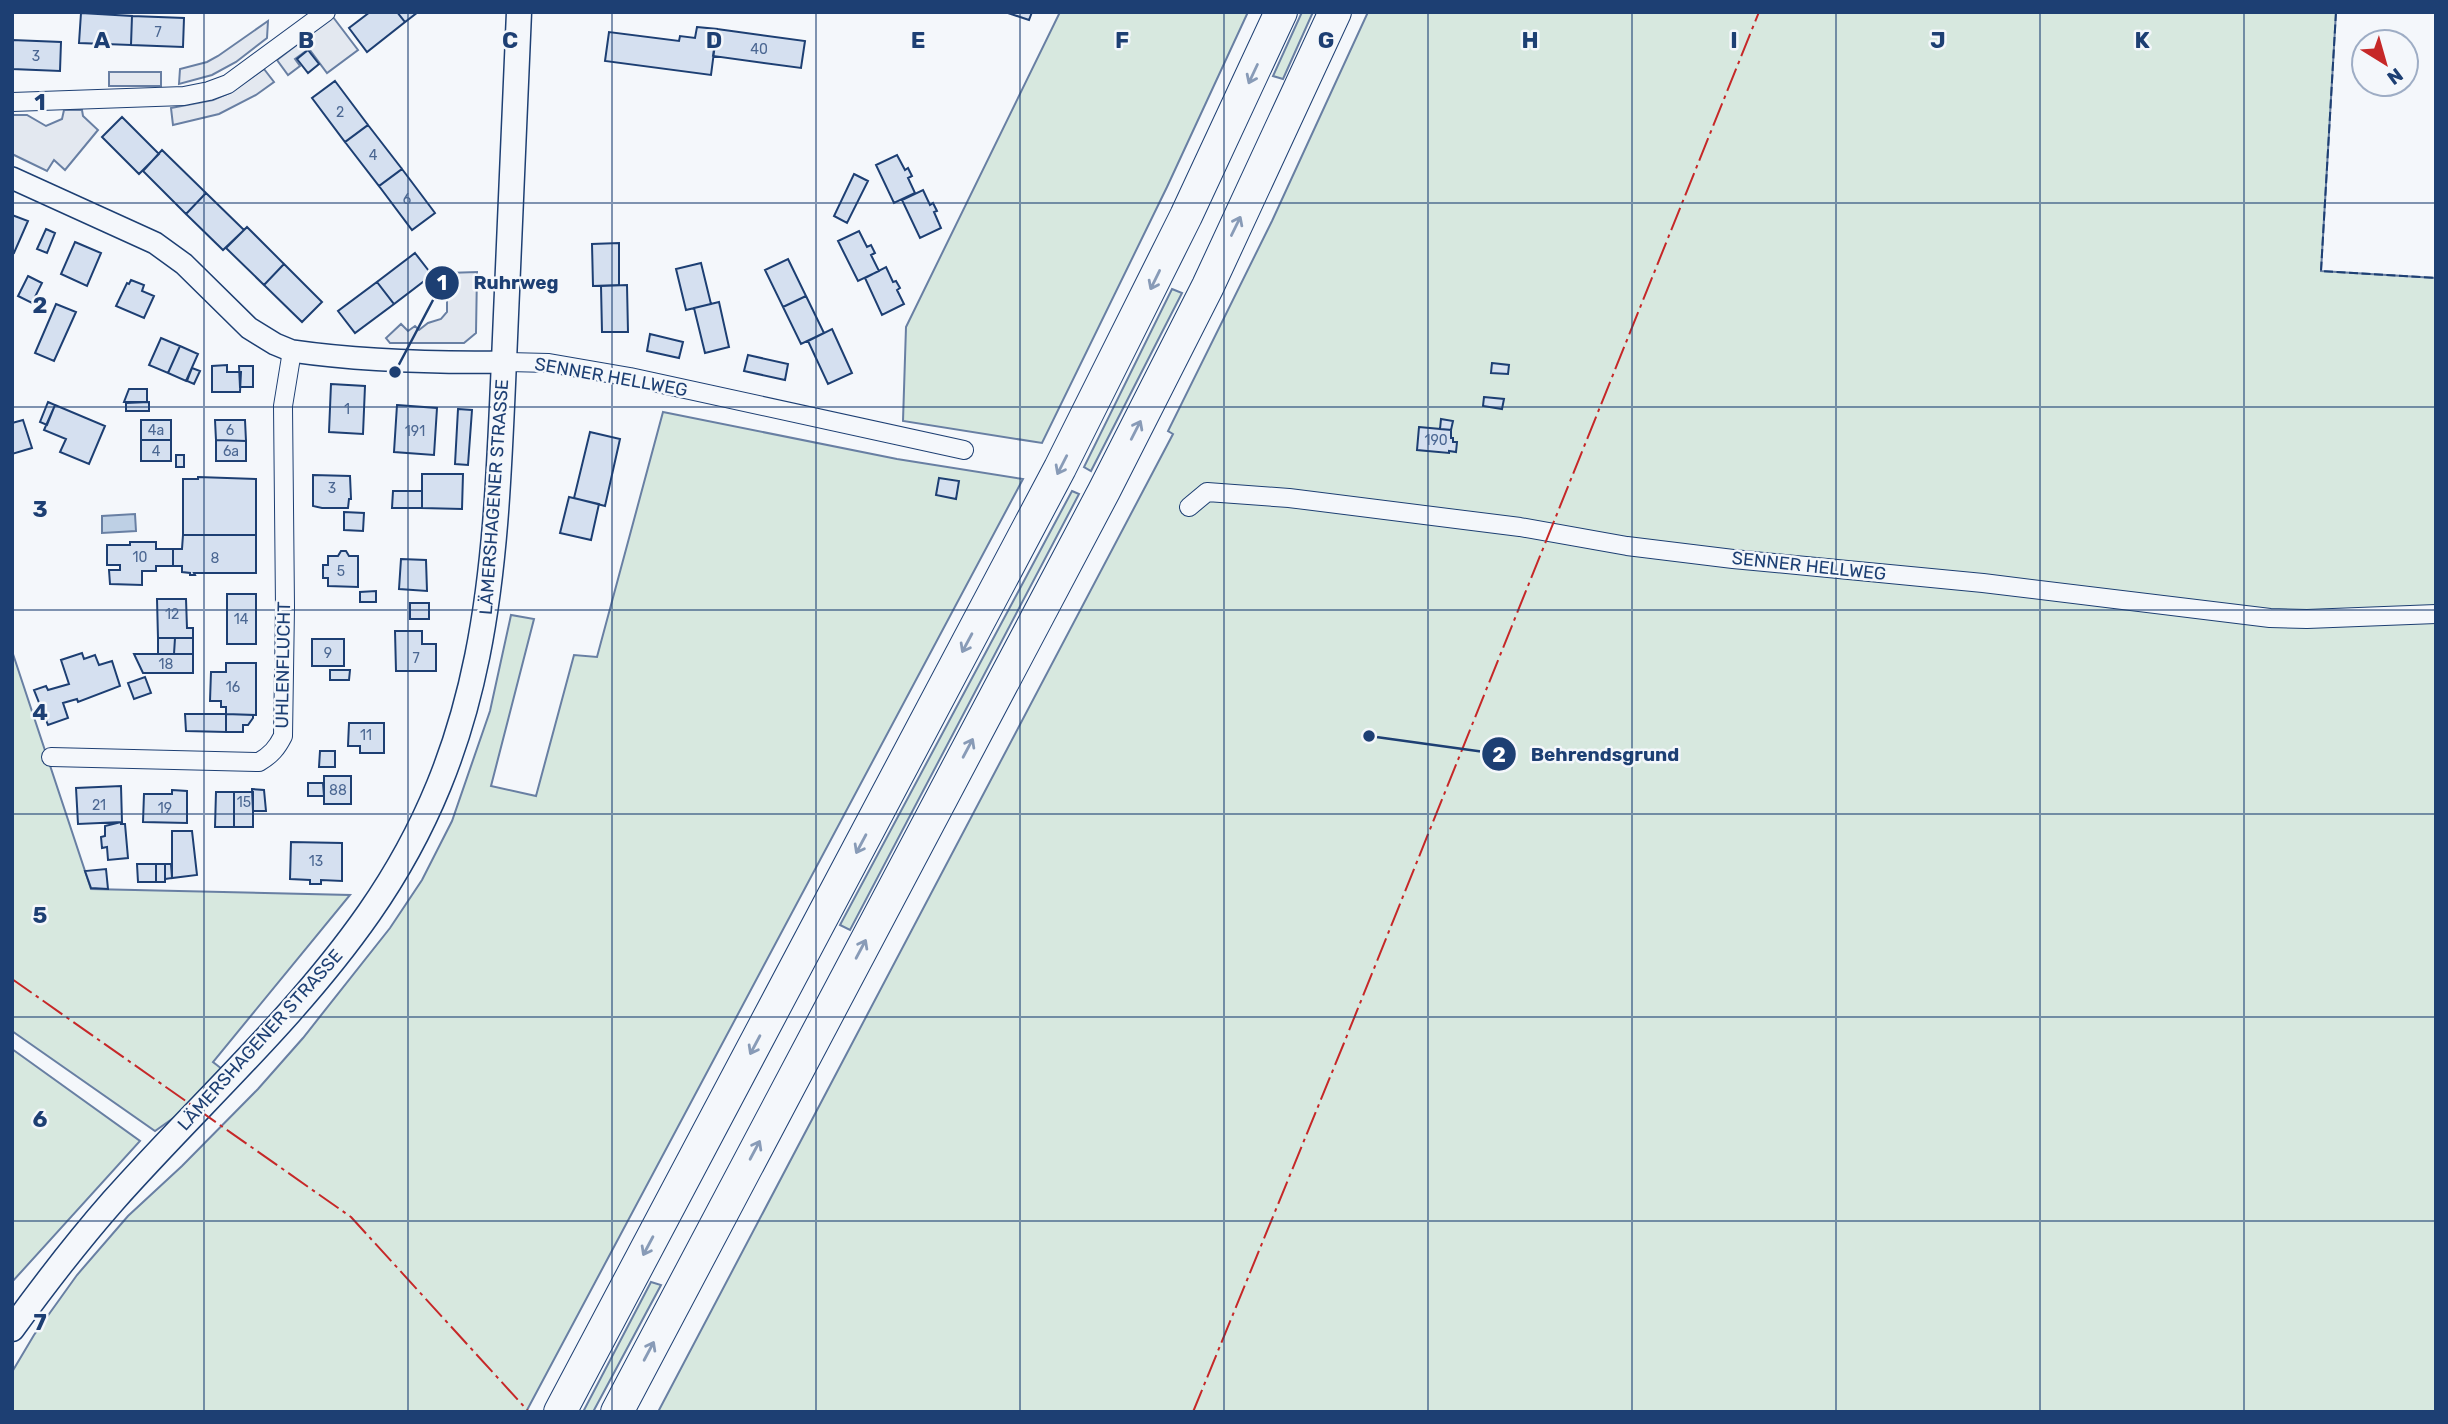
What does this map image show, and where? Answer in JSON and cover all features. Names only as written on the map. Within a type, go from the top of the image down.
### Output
[{"type":"highway","points":[[560,1412],[1060,468],[1186,216],[1281,12]]},
{"type":"highway","points":[[617,1412],[1117,466],[1224,251],[1335,12]]},
{"type":"main road","name":"LÄMERSHAGENER STRASSE","points":[[12,1329],[114,1201],[306,994],[368,916],[406,857],[446,771],[460,729],[482,640],[494,544],[519,12]]},
{"type":"street","points":[[12,102],[184,96],[209,91],[242,75],[326,12]]},
{"type":"street","name":"SENNER HELLWEG","points":[[12,178],[155,243],[184,264],[248,328],[292,351],[403,361],[549,363],[630,377],[964,450]]},
{"type":"street","name":"UHLENFLUCHT","points":[[51,757],[259,762],[268,757],[279,744],[283,736],[285,607],[283,406],[292,351]]},
{"type":"street","name":"SENNER HELLWEG","points":[[1189,508],[1207,492],[1289,498],[1520,527],[1627,546],[1983,583],[2270,618],[2306,620],[2436,614]]},
{"type":"shaded area","points":[[1060,12],[1248,12],[1167,187],[1042,443],[903,421],[906,327]]},
{"type":"shaded area","points":[[1302,12],[1313,12],[1283,79],[1273,76]]},
{"type":"shaded area","points":[[1368,12],[2336,12],[2321,271],[2436,278],[2436,1412],[658,1412],[1173,434],[1168,431],[1272,221]]},
{"type":"shaded area","points":[[333,17],[358,50],[327,73],[309,49],[295,59],[300,66],[288,75],[277,60]]},
{"type":"shaded area","points":[[268,21],[267,38],[236,62],[212,75],[179,84],[180,69],[207,62],[218,56]]},
{"type":"shaded area","points":[[264,69],[274,82],[256,95],[219,114],[173,125],[171,108],[213,100],[229,93]]},
{"type":"shaded area","points":[[109,72],[161,72],[161,86],[109,86]]},
{"type":"shaded area","points":[[64,110],[82,110],[83,116],[98,130],[65,170],[54,160],[47,171],[12,154],[12,115],[27,115],[46,126],[62,119]]},
{"type":"shaded area","points":[[477,272],[476,333],[464,343],[390,343],[386,338],[401,324],[408,331],[415,326],[419,330],[428,323],[441,319],[447,312],[447,273]]},
{"type":"shaded area","points":[[1172,289],[1182,293],[1091,471],[1084,467]]},
{"type":"shaded area","points":[[663,412],[897,459],[1023,479],[526,1412],[12,1412],[12,1372],[34,1335],[77,1275],[128,1216],[258,1089],[303,1038],[390,928],[422,880],[452,821],[490,711],[511,615],[534,619],[491,786],[536,796],[574,655],[597,657]]},
{"type":"shaded area","points":[[1072,491],[1079,494],[850,930],[840,925]]},
{"type":"shaded area","points":[[12,651],[91,889],[350,895],[213,1062],[222,1069],[179,1114],[155,1131],[12,1031]]},
{"type":"shaded area","points":[[12,1049],[140,1141],[12,1282]]},
{"type":"shaded area","points":[[651,1282],[661,1285],[593,1412],[583,1412]]},
{"type":"water","points":[[135,514],[136,531],[102,533],[102,516]]},
{"type":"building","points":[[370,12],[397,12],[405,22],[367,52],[349,28]]},
{"type":"building","points":[[397,12],[418,12],[405,22]]},
{"type":"building","points":[[1005,12],[1032,12],[1029,20]]},
{"type":"building","points":[[81,13],[132,16],[131,45],[79,43]]},
{"type":"building","points":[[132,16],[184,18],[183,47],[131,45]]},
{"type":"building","points":[[697,27],[717,29],[711,75],[605,61],[609,32],[679,41],[680,36],[695,38]]},
{"type":"building","points":[[717,29],[805,41],[801,68],[713,56]]},
{"type":"building","points":[[12,40],[61,42],[60,71],[12,69]]},
{"type":"building","points":[[308,50],[319,64],[308,73],[297,59]]},
{"type":"building","points":[[335,81],[368,125],[345,142],[312,98]]},
{"type":"building","points":[[122,117],[159,154],[139,174],[102,137]]},
{"type":"building","points":[[368,125],[402,169],[379,186],[345,142]]},
{"type":"building","points":[[162,150],[206,193],[186,214],[143,171]]},
{"type":"building","points":[[897,155],[905,170],[908,168],[912,176],[908,178],[915,193],[894,203],[876,165]]},
{"type":"building","points":[[402,169],[435,213],[412,230],[379,186]]},
{"type":"building","points":[[854,174],[868,181],[847,223],[834,216]]},
{"type":"building","points":[[923,190],[930,205],[933,203],[937,211],[934,212],[941,228],[920,238],[902,200]]},
{"type":"building","points":[[206,193],[244,230],[223,250],[186,214]]},
{"type":"building","points":[[12,215],[28,221],[14,253],[12,252]]},
{"type":"building","points":[[247,227],[284,264],[264,285],[226,248]]},
{"type":"building","points":[[46,229],[55,233],[47,253],[37,249]]},
{"type":"building","points":[[859,231],[867,247],[871,245],[875,253],[871,255],[879,271],[858,281],[838,241]]},
{"type":"building","points":[[75,242],[101,253],[87,286],[61,274]]},
{"type":"building","points":[[619,243],[619,285],[593,286],[592,244]]},
{"type":"building","points":[[415,253],[432,275],[394,304],[377,282]]},
{"type":"building","points":[[788,259],[806,296],[783,307],[765,270]]},
{"type":"building","points":[[701,263],[711,304],[686,310],[676,269]]},
{"type":"building","points":[[284,264],[322,302],[302,322],[264,285]]},
{"type":"building","points":[[886,267],[893,282],[896,281],[900,288],[897,290],[904,304],[882,315],[865,278]]},
{"type":"building","points":[[28,276],[42,283],[32,303],[18,296]]},
{"type":"building","points":[[131,280],[144,285],[142,291],[154,296],[144,318],[116,306]]},
{"type":"building","points":[[377,282],[394,304],[355,333],[338,311]]},
{"type":"building","points":[[627,285],[628,332],[602,332],[601,286]]},
{"type":"building","points":[[806,296],[824,333],[801,344],[783,307]]},
{"type":"building","points":[[719,302],[729,347],[705,353],[694,308]]},
{"type":"building","points":[[56,304],[76,312],[54,361],[35,353]]},
{"type":"building","points":[[832,329],[852,373],[828,384],[808,341]]},
{"type":"building","points":[[650,334],[683,342],[679,358],[647,351]]},
{"type":"building","points":[[161,338],[180,346],[168,373],[149,365]]},
{"type":"building","points":[[180,346],[198,354],[186,381],[168,373]]},
{"type":"building","points":[[748,355],[788,364],[785,380],[744,371]]},
{"type":"building","points":[[1492,363],[1509,365],[1508,374],[1491,373]]},
{"type":"building","points":[[227,365],[227,372],[241,372],[240,392],[212,392],[212,366]]},
{"type":"building","points":[[239,366],[253,366],[253,387],[240,387]]},
{"type":"building","points":[[192,368],[200,371],[194,384],[187,381]]},
{"type":"building","points":[[331,384],[365,386],[363,434],[329,432]]},
{"type":"building","points":[[129,389],[147,389],[147,402],[124,402]]},
{"type":"building","points":[[1484,397],[1504,399],[1502,409],[1483,406]]},
{"type":"building","points":[[48,402],[55,405],[47,425],[40,422]]},
{"type":"building","points":[[149,402],[149,411],[126,411],[126,403]]},
{"type":"building","points":[[55,405],[105,426],[89,464],[60,452],[66,439],[44,430]]},
{"type":"building","points":[[397,405],[437,408],[434,455],[394,452]]},
{"type":"building","points":[[458,409],[472,410],[468,465],[455,464]]},
{"type":"building","points":[[1441,419],[1453,421],[1451,430],[1440,429]]},
{"type":"building","points":[[23,420],[32,448],[12,454],[12,423]]},
{"type":"building","points":[[141,420],[171,420],[171,440],[141,440]]},
{"type":"building","points":[[215,420],[245,420],[246,441],[216,440]]},
{"type":"building","points":[[1419,427],[1451,430],[1453,442],[1457,442],[1456,452],[1417,450]]},
{"type":"building","points":[[590,432],[620,439],[605,506],[574,498]]},
{"type":"building","points":[[141,440],[171,440],[171,461],[141,461]]},
{"type":"building","points":[[216,440],[246,441],[246,461],[216,461]]},
{"type":"building","points":[[176,455],[184,455],[184,467],[176,467]]},
{"type":"building","points":[[422,474],[463,474],[462,509],[422,508]]},
{"type":"building","points":[[313,475],[350,476],[351,499],[348,508],[313,506]]},
{"type":"building","points":[[939,478],[959,481],[956,499],[936,495]]},
{"type":"building","points":[[183,479],[256,479],[256,535],[183,535]]},
{"type":"building","points":[[393,491],[422,491],[422,508],[392,508]]},
{"type":"building","points":[[569,497],[599,504],[591,540],[560,533]]},
{"type":"building","points":[[344,512],[364,513],[363,531],[344,530]]},
{"type":"building","points":[[183,535],[256,535],[256,573],[190,575],[182,572],[182,566],[173,566],[173,549],[182,549]]},
{"type":"building","points":[[130,542],[156,542],[156,549],[173,549],[173,566],[156,566],[156,571],[142,571],[142,585],[110,584],[109,570],[120,570],[120,565],[107,565],[107,545],[130,545]]},
{"type":"building","points":[[341,551],[346,551],[349,556],[358,556],[358,587],[328,586],[328,578],[323,578],[323,565],[328,565],[328,556],[338,556]]},
{"type":"building","points":[[401,559],[426,560],[427,591],[399,589]]},
{"type":"building","points":[[376,591],[376,602],[360,602],[360,592]]},
{"type":"building","points":[[227,594],[256,594],[256,644],[227,644]]},
{"type":"building","points":[[157,599],[186,599],[187,628],[193,628],[193,638],[158,638]]},
{"type":"building","points":[[410,603],[429,603],[429,619],[410,619]]},
{"type":"building","points":[[395,631],[422,631],[422,644],[436,644],[436,671],[396,671]]},
{"type":"building","points":[[158,638],[175,638],[174,654],[158,654]]},
{"type":"building","points":[[175,638],[193,638],[193,654],[174,654]]},
{"type":"building","points":[[312,639],[344,639],[344,666],[312,666]]},
{"type":"building","points":[[82,653],[84,659],[95,655],[99,665],[112,661],[120,686],[78,702],[77,699],[63,703],[68,718],[48,725],[34,690],[46,686],[48,690],[69,684],[61,660]]},
{"type":"building","points":[[134,654],[193,654],[193,673],[143,673]]},
{"type":"building","points":[[226,663],[256,663],[256,715],[226,714],[226,707],[221,707],[221,701],[210,701],[211,672],[226,672]]},
{"type":"building","points":[[330,670],[350,670],[349,680],[330,680]]},
{"type":"building","points":[[145,677],[151,693],[134,699],[128,683]]},
{"type":"building","points":[[185,714],[226,714],[226,732],[186,731]]},
{"type":"building","points":[[226,714],[253,715],[253,718],[248,725],[243,725],[243,732],[226,732]]},
{"type":"building","points":[[349,723],[384,723],[384,753],[360,753],[360,746],[348,746]]},
{"type":"building","points":[[320,751],[335,751],[335,767],[319,767]]},
{"type":"building","points":[[324,776],[351,776],[351,804],[324,804]]},
{"type":"building","points":[[308,783],[323,783],[324,796],[308,796]]},
{"type":"building","points":[[121,786],[122,822],[78,824],[76,788]]},
{"type":"building","points":[[252,789],[264,790],[266,811],[253,811]]},
{"type":"building","points":[[172,790],[187,791],[187,823],[143,822],[144,794],[172,794]]},
{"type":"building","points":[[216,792],[234,792],[234,827],[215,827]]},
{"type":"building","points":[[234,792],[253,792],[253,827],[234,827]]},
{"type":"building","points":[[121,822],[125,824],[128,858],[108,860],[107,847],[102,848],[101,837],[105,836],[105,826]]},
{"type":"building","points":[[172,831],[192,831],[197,875],[172,878]]},
{"type":"building","points":[[291,842],[342,843],[342,881],[321,880],[321,884],[310,884],[310,880],[290,879]]},
{"type":"building","points":[[137,864],[156,864],[156,882],[138,882]]},
{"type":"building","points":[[156,864],[165,864],[165,882],[156,882]]},
{"type":"building","points":[[165,864],[171,864],[172,878],[165,879]]},
{"type":"building","points":[[106,869],[108,889],[91,888],[85,871]]},
{"type":"fence","points":[[2336,12],[2321,271],[2436,278]]},
{"type":"power","points":[[1193,1412],[1759,12]]},
{"type":"power","points":[[12,979],[351,1217],[529,1412]]},
{"type":"place","name":"Ruhrweg","points":[[395,372]]},
{"type":"place","name":"Behrendsgrund","points":[[1369,736]]}]
